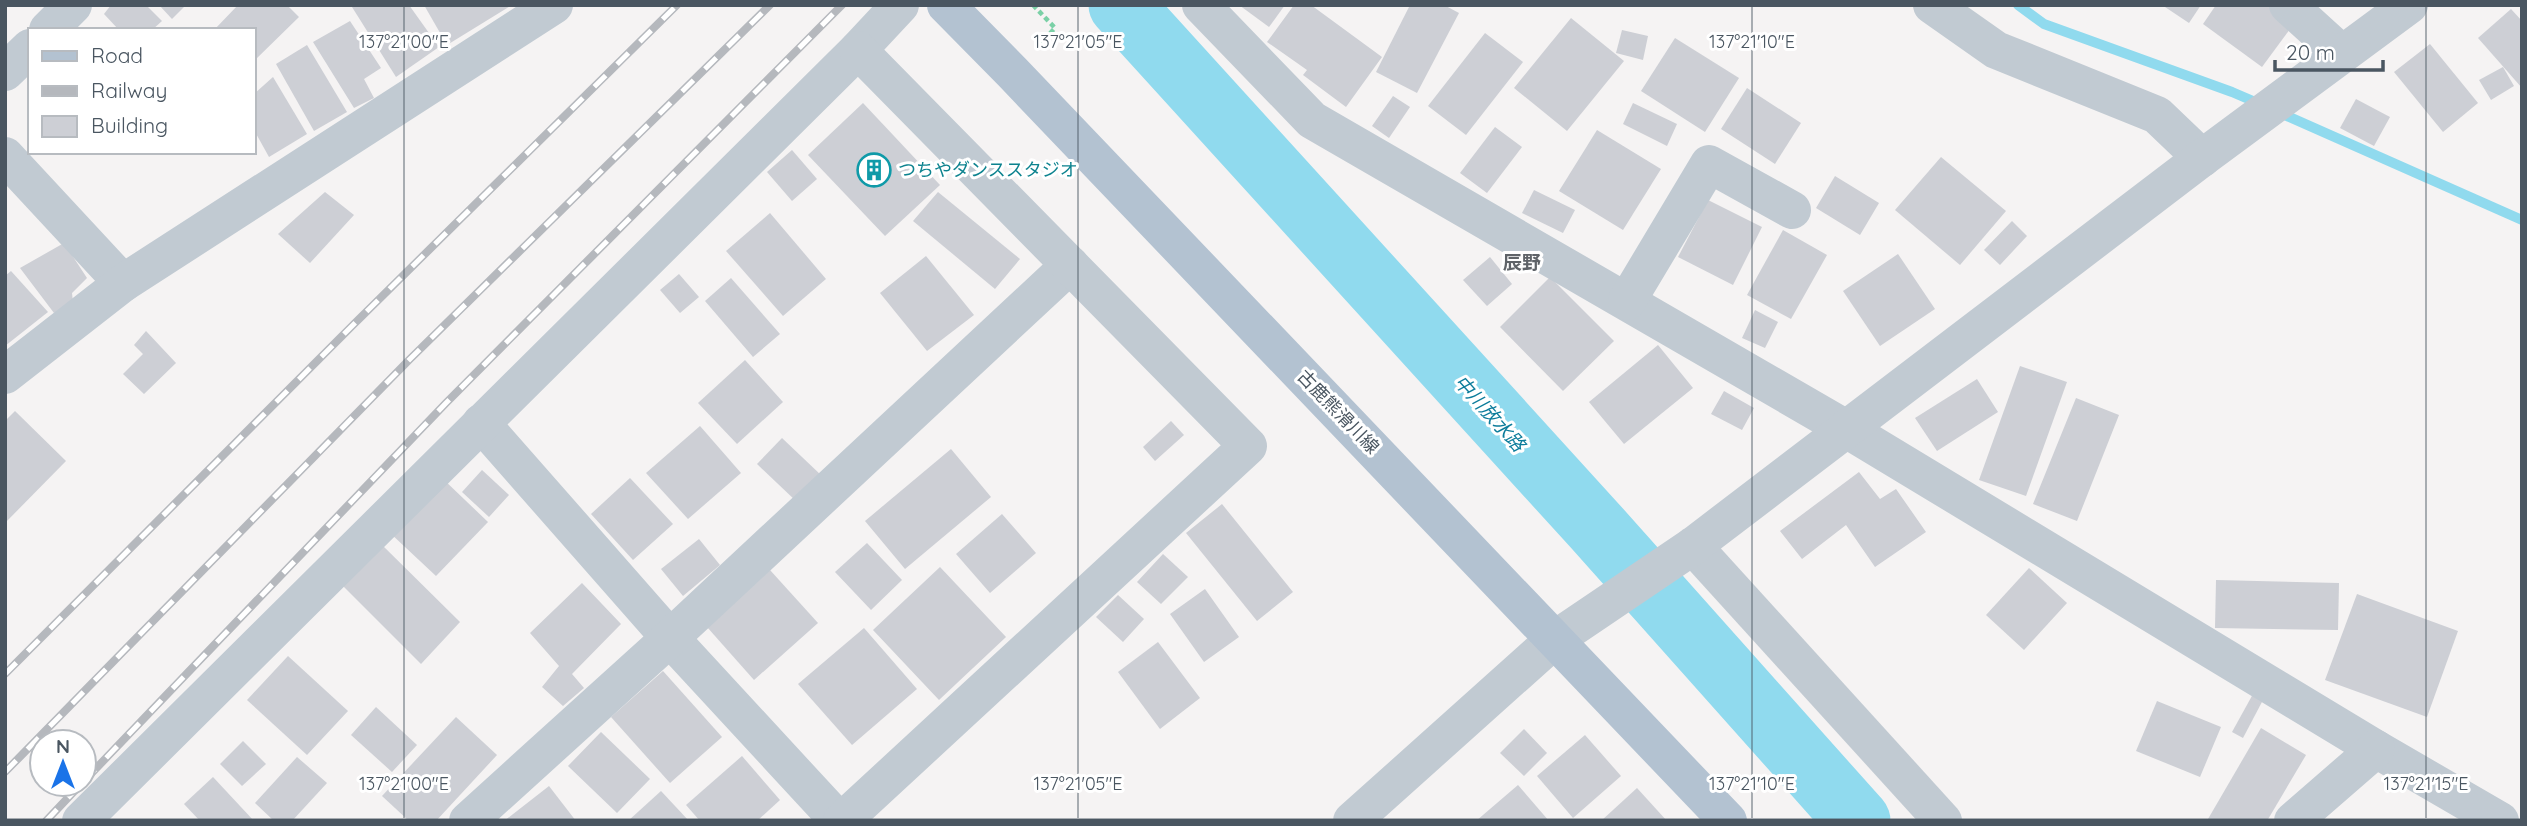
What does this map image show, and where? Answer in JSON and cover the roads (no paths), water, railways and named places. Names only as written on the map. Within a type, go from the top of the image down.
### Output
[{"type":"main road","name":"古鹿熊滑川線","points":[[946,5],[1728,821]]},
{"type":"street","points":[[50,28],[73,5]]},
{"type":"street","points":[[5,375],[123,283],[554,5]]},
{"type":"street","points":[[97,816],[481,423],[858,50],[900,5]]},
{"type":"street","points":[[1201,5],[1312,120],[1848,430],[2500,821]]},
{"type":"street","points":[[1932,5],[1996,50],[2157,115],[2202,158]]},
{"type":"street","points":[[2288,5],[2342,54]]},
{"type":"street","points":[[1352,821],[1554,640],[1693,546],[2202,158],[2409,5]]},
{"type":"street","points":[[5,72],[28,50]]},
{"type":"street","points":[[481,423],[670,638],[841,821],[1248,446],[858,50]]},
{"type":"street","points":[[5,156],[123,283]]},
{"type":"street","points":[[1627,301],[1709,164],[1791,210]]},
{"type":"street","points":[[468,821],[670,638],[1070,265]]},
{"type":"street","points":[[1693,546],[1943,821]]},
{"type":"street","points":[[2293,821],[2376,749]]},
{"type":"waterway","name":"中川放水路","points":[[1121,5],[1595,526],[1858,821]]},
{"type":"waterway","points":[[2018,5],[2044,24],[2260,104]]},
{"type":"waterway","points":[[2278,112],[2522,220]]},
{"type":"railway","points":[[5,674],[677,5]]},
{"type":"railway","points":[[5,772],[409,360],[770,5]]},
{"type":"railway","points":[[98,766],[446,403],[842,5]]},
{"type":"railway","points":[[46,821],[68,798]]},
{"type":"place","name":"つちやダンススタジオ","points":[[874,170]]},
{"type":"district","name":"辰野","points":[[1522,262]]}]
